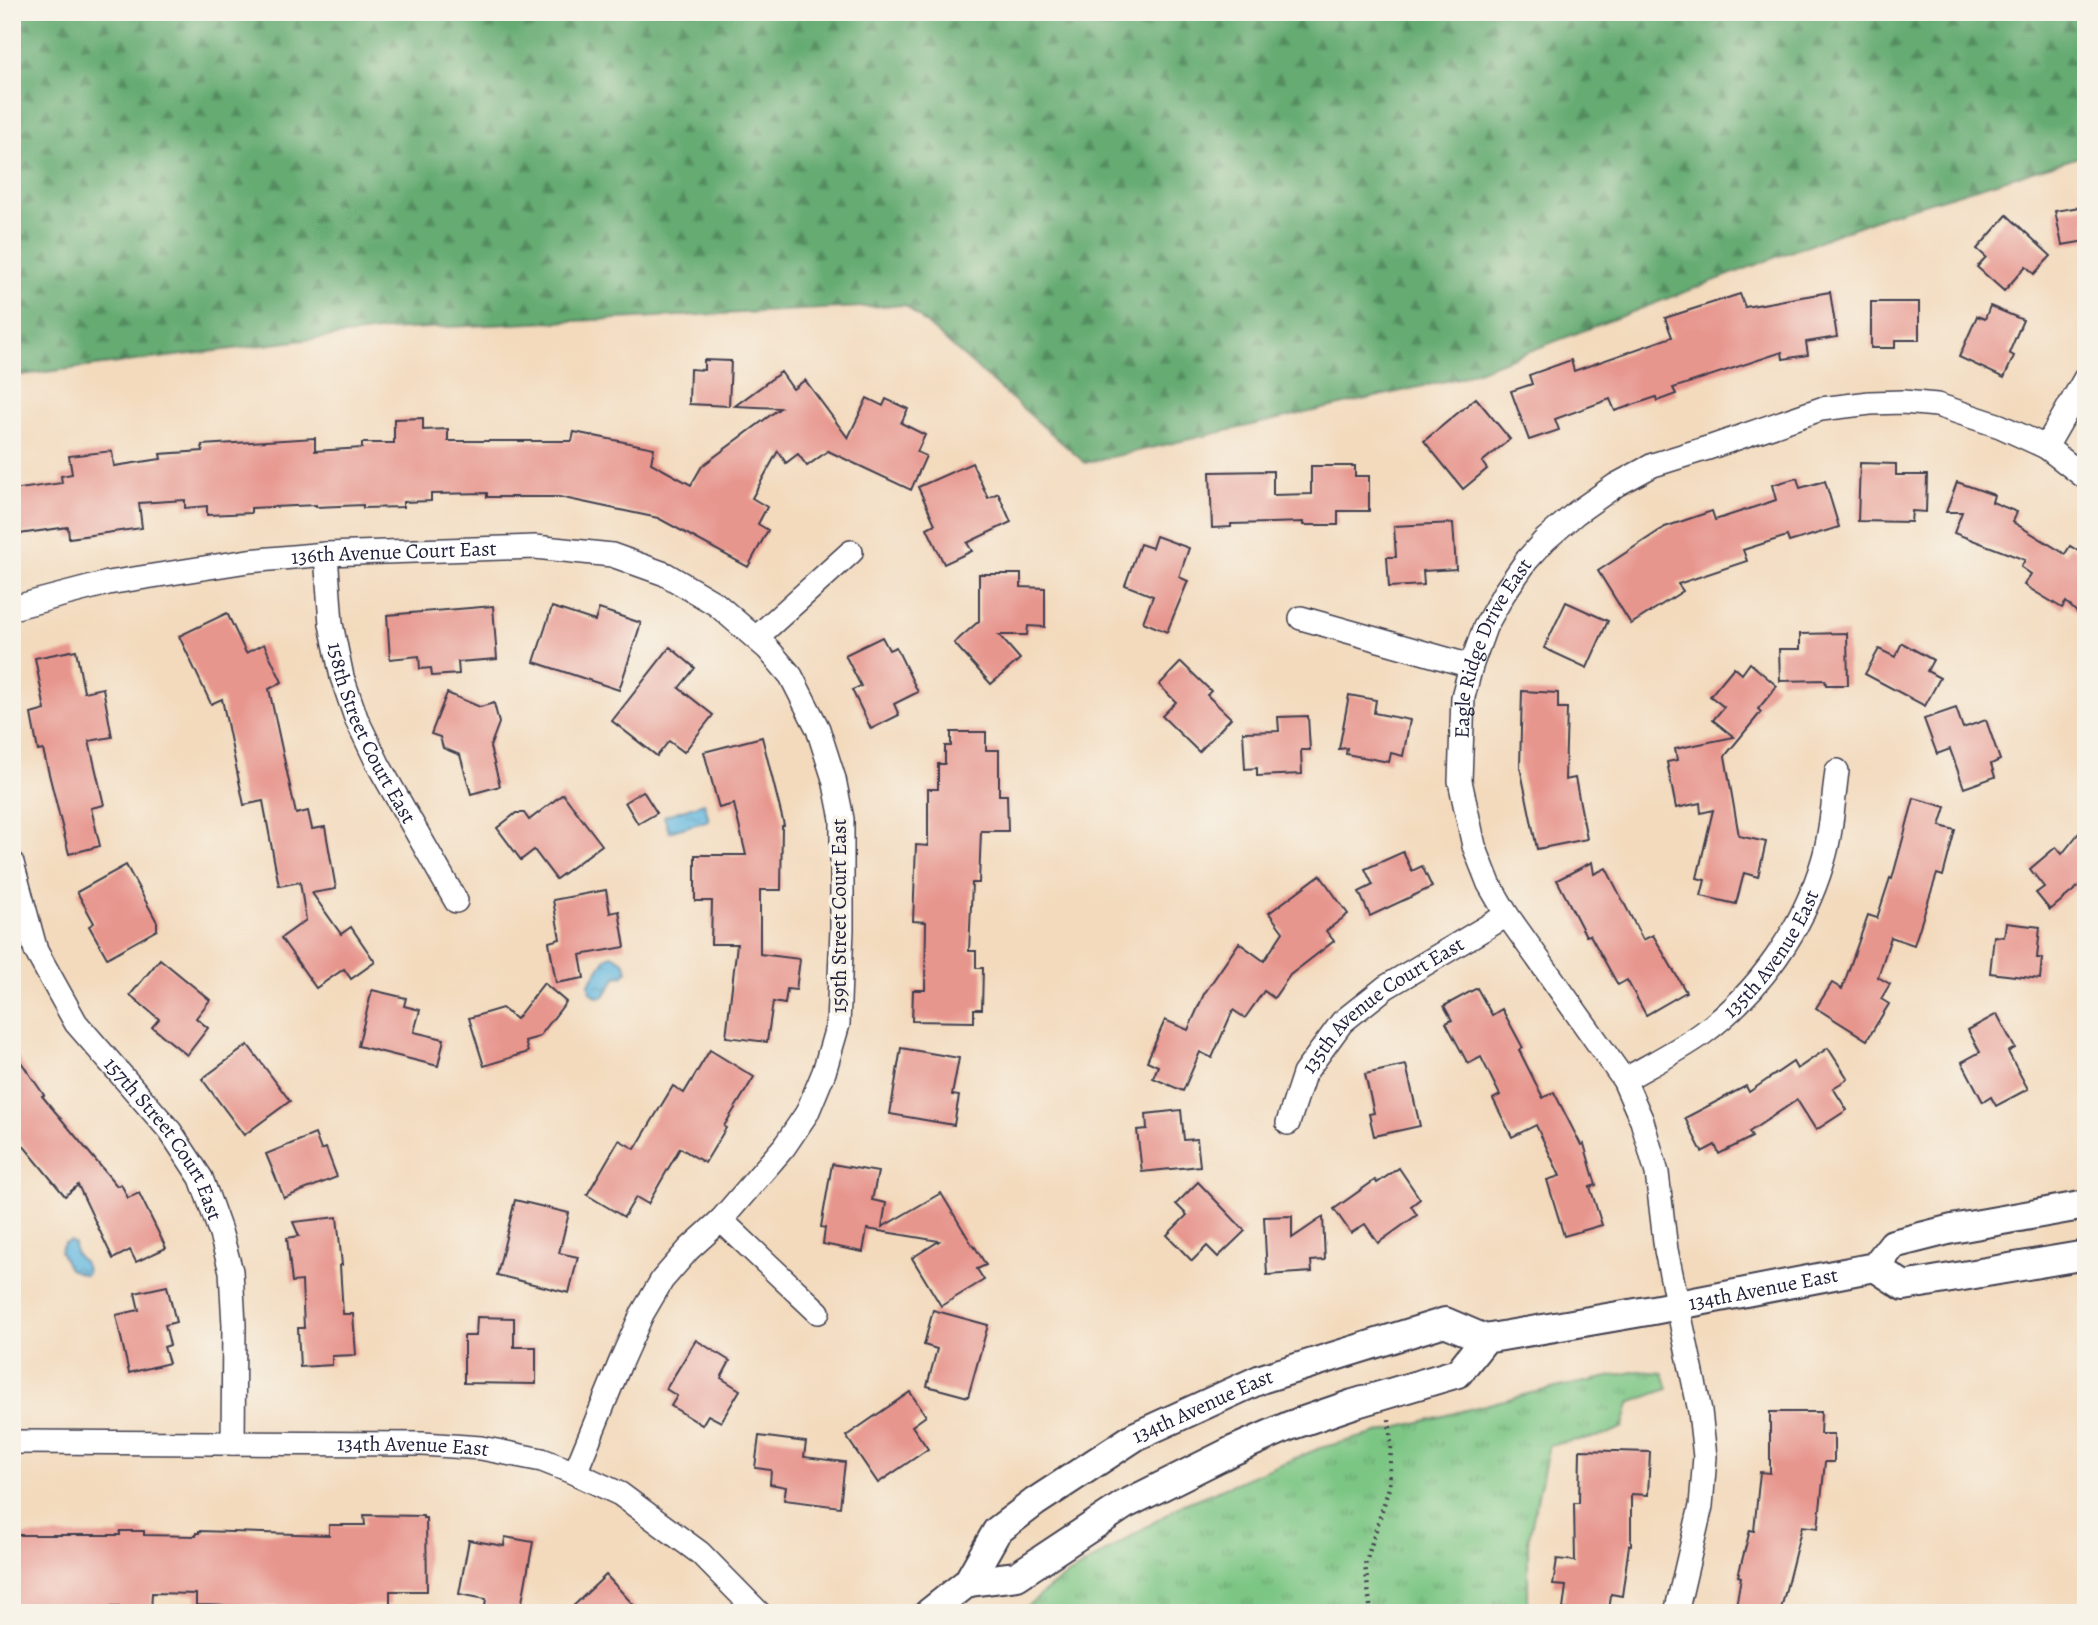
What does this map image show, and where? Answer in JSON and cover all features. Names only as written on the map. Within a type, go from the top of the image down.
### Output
[{"type":"street","points":[[2046,447],[2086,377]]},
{"type":"street","name":"Eagle Ridge Drive East","points":[[1675,1613],[1701,1506],[1705,1457],[1700,1411],[1666,1250],[1657,1173],[1643,1121],[1624,1080],[1507,915],[1489,884],[1474,846],[1460,781],[1463,698],[1485,627],[1504,593],[1536,550],[1576,513],[1616,485],[1653,465],[1821,409],[1870,403],[1937,405],[2000,426],[2046,447],[2086,478]]},
{"type":"street","name":"136th Avenue Court East","points":[[12,608],[143,576],[248,561],[326,554],[535,547],[612,555],[665,574],[716,604],[757,638]]},
{"type":"street","points":[[757,638],[851,552]]},
{"type":"street","name":"158th Street Court East","points":[[326,554],[331,624],[342,677],[356,718],[379,766],[456,901]]},
{"type":"street","points":[[1301,618],[1471,666]]},
{"type":"street","name":"159th Street Court East","points":[[575,1473],[642,1314],[662,1280],[689,1249],[720,1220],[784,1147],[807,1113],[824,1072],[838,1024],[843,860],[842,819],[834,779],[818,729],[791,676],[757,638]]},
{"type":"street","name":"135th Avenue East","points":[[1624,1080],[1701,1034],[1738,1004],[1775,960],[1805,910],[1824,860],[1837,771]]},
{"type":"street","name":"157th Street Court East","points":[[12,863],[36,951],[76,1023],[170,1131],[201,1178],[231,1271],[234,1325],[233,1443]]},
{"type":"street","name":"135th Avenue Court East","points":[[1288,1123],[1304,1074],[1342,1022],[1385,987],[1507,915]]},
{"type":"street","points":[[2086,1205],[1952,1229],[1893,1244],[1875,1267],[1904,1286],[2086,1255]]},
{"type":"street","points":[[720,1220],[818,1312]]},
{"type":"street","name":"134th Avenue East","points":[[929,1613],[968,1581],[997,1531],[1035,1502],[1136,1436],[1261,1379],[1445,1322],[1485,1339],[1875,1267]]},
{"type":"street","points":[[968,1581],[1017,1576],[1124,1505],[1289,1426],[1458,1373],[1485,1339]]},
{"type":"street","name":"134th Avenue East","points":[[12,1442],[423,1444],[481,1448],[542,1460],[620,1494],[700,1553],[759,1613]]},
{"type":"path","points":[[1371,1613],[1365,1565],[1389,1489],[1391,1446],[1388,1414]]},
{"type":"green space","points":[[12,12],[2086,12],[2086,155],[1887,215],[1459,378],[1085,463],[905,305],[386,330],[12,376]]},
{"type":"green space","points":[[1638,1371],[1663,1373],[1668,1389],[1629,1403],[1623,1427],[1606,1435],[1549,1445],[1528,1542],[1528,1613],[1018,1613],[1057,1582],[1182,1505],[1320,1448],[1531,1393]]},
{"type":"water","points":[[704,803],[709,820],[669,832],[664,816]]},
{"type":"water","points":[[613,955],[625,963],[627,971],[623,976],[616,977],[604,996],[597,997],[590,992],[589,984],[607,957]]},
{"type":"water","points":[[70,1241],[86,1267],[87,1273],[84,1275],[69,1269],[60,1251],[64,1243]]},
{"type":"building","points":[[2086,206],[2086,241],[2062,245],[2055,211]]},
{"type":"building","points":[[2007,215],[2051,256],[2034,274],[2026,266],[2004,291],[1977,267],[1986,257],[1977,249]]},
{"type":"building","points":[[1830,292],[1837,337],[1806,342],[1808,355],[1783,359],[1782,352],[1673,388],[1676,394],[1657,401],[1656,397],[1615,411],[1610,399],[1555,419],[1559,430],[1529,440],[1511,391],[1532,384],[1529,375],[1571,360],[1574,371],[1672,337],[1665,318],[1740,294],[1745,307]]},
{"type":"building","points":[[1871,302],[1919,302],[1919,340],[1895,340],[1895,348],[1871,348]]},
{"type":"building","points":[[1990,306],[2023,320],[2009,353],[2014,356],[2004,378],[1959,357],[1977,316],[1985,319]]},
{"type":"building","points":[[704,360],[731,361],[729,406],[689,404],[690,369],[704,370]]},
{"type":"building","points":[[781,372],[793,389],[805,380],[848,438],[867,398],[883,406],[886,399],[908,409],[901,423],[925,435],[917,452],[926,456],[911,490],[828,451],[807,466],[798,454],[786,463],[778,451],[752,498],[767,507],[758,524],[768,530],[748,567],[658,518],[559,497],[487,497],[487,493],[431,494],[431,501],[403,502],[403,507],[316,505],[251,508],[251,513],[207,515],[207,506],[185,508],[185,500],[139,503],[142,528],[69,538],[68,527],[12,535],[12,490],[62,483],[61,476],[72,474],[69,456],[112,451],[114,466],[161,459],[160,454],[203,451],[202,445],[315,438],[315,451],[362,448],[362,443],[394,443],[394,419],[423,418],[423,430],[448,429],[448,441],[572,441],[574,432],[654,448],[651,463],[691,485],[702,466],[780,408],[735,406]]},
{"type":"building","points":[[1476,398],[1510,439],[1482,462],[1487,469],[1463,489],[1424,441]]},
{"type":"building","points":[[972,463],[988,498],[998,493],[1011,522],[967,543],[972,551],[944,564],[927,528],[935,524],[918,487]]},
{"type":"building","points":[[1860,463],[1896,464],[1896,475],[1927,475],[1926,512],[1912,511],[1911,522],[1858,521]]},
{"type":"building","points":[[1311,466],[1355,466],[1355,476],[1369,476],[1369,511],[1338,511],[1338,525],[1303,525],[1303,522],[1231,524],[1231,527],[1212,528],[1210,472],[1273,471],[1273,495],[1311,494]]},
{"type":"building","points":[[1797,478],[1800,488],[1825,481],[1839,527],[1789,542],[1787,536],[1743,550],[1747,561],[1678,584],[1683,591],[1631,624],[1598,571],[1665,527],[1712,511],[1715,520],[1776,500],[1772,485]]},
{"type":"building","points":[[1957,482],[1994,495],[1992,502],[2017,512],[2013,522],[2065,554],[2070,546],[2086,556],[2086,621],[2066,602],[2062,608],[2024,585],[2031,574],[2021,567],[2025,560],[1954,533],[1962,512],[1946,512]]},
{"type":"building","points":[[1453,523],[1456,569],[1423,571],[1424,585],[1389,587],[1387,557],[1396,557],[1394,526]]},
{"type":"building","points":[[1156,536],[1189,548],[1179,577],[1188,581],[1167,632],[1143,622],[1153,596],[1125,585],[1140,544],[1152,548]]},
{"type":"building","points":[[979,574],[1021,574],[1021,587],[1045,588],[1045,627],[1028,626],[1027,635],[999,635],[1020,659],[991,684],[954,643],[979,621]]},
{"type":"building","points":[[1566,602],[1608,621],[1587,668],[1544,648]]},
{"type":"building","points":[[493,606],[497,659],[458,662],[459,674],[432,676],[431,668],[420,669],[419,656],[390,659],[387,615]]},
{"type":"building","points":[[552,607],[595,621],[599,609],[641,623],[619,690],[534,662]]},
{"type":"building","points":[[227,613],[246,653],[264,644],[282,682],[269,689],[296,814],[308,811],[312,829],[325,827],[336,889],[312,893],[341,934],[351,927],[375,962],[351,979],[344,969],[316,988],[281,938],[306,920],[300,882],[279,886],[263,801],[244,805],[222,699],[211,704],[179,636]]},
{"type":"building","points":[[1847,633],[1848,685],[1826,685],[1825,680],[1780,681],[1779,649],[1800,649],[1800,634]]},
{"type":"building","points":[[882,637],[889,650],[896,647],[918,692],[894,704],[899,715],[871,729],[852,690],[861,686],[845,655]]},
{"type":"building","points":[[1902,643],[1933,660],[1927,671],[1940,678],[1925,706],[1865,674],[1879,649],[1895,657]]},
{"type":"building","points":[[670,647],[695,668],[679,688],[713,715],[684,752],[669,741],[657,756],[612,721]]},
{"type":"building","points":[[76,650],[84,692],[103,688],[112,737],[89,741],[104,805],[91,808],[100,846],[69,854],[43,750],[38,751],[31,714],[45,710],[35,658]]},
{"type":"building","points":[[1181,662],[1211,691],[1207,695],[1231,718],[1199,752],[1162,716],[1176,702],[1159,685]]},
{"type":"building","points":[[1750,663],[1777,686],[1758,709],[1761,712],[1725,756],[1739,836],[1766,842],[1758,877],[1744,873],[1736,904],[1701,896],[1705,880],[1697,878],[1713,810],[1701,813],[1700,803],[1676,808],[1667,762],[1677,760],[1675,749],[1734,737],[1713,720],[1724,707],[1710,696],[1734,667],[1742,674]]},
{"type":"building","points":[[1522,691],[1558,693],[1558,708],[1567,708],[1565,780],[1575,778],[1587,839],[1537,849],[1520,767]]},
{"type":"building","points":[[447,693],[480,707],[494,703],[499,723],[490,747],[500,786],[471,794],[460,755],[443,748],[440,737],[431,734]]},
{"type":"building","points":[[1349,695],[1376,700],[1374,713],[1410,720],[1403,756],[1391,753],[1389,762],[1346,754],[1347,748],[1339,749]]},
{"type":"building","points":[[1956,708],[1963,728],[1986,720],[2000,760],[1991,764],[1995,777],[1964,788],[1950,749],[1937,754],[1924,719]]},
{"type":"building","points":[[1308,716],[1310,750],[1301,750],[1302,774],[1257,776],[1257,768],[1245,769],[1243,732],[1279,731],[1278,717]]},
{"type":"building","points":[[951,732],[986,732],[986,750],[999,750],[999,795],[1007,795],[1008,831],[981,831],[979,883],[972,883],[969,951],[976,951],[976,968],[983,968],[982,1009],[974,1009],[974,1022],[912,1021],[913,990],[925,990],[926,922],[913,921],[916,845],[928,846],[928,789],[938,789],[938,764],[945,764],[945,746],[951,746]]},
{"type":"building","points":[[762,737],[784,825],[781,890],[760,890],[760,954],[800,959],[796,990],[787,989],[785,1004],[773,1002],[767,1042],[726,1037],[737,944],[711,944],[712,901],[695,901],[695,855],[746,855],[734,804],[719,808],[704,752]]},
{"type":"building","points":[[643,791],[657,813],[638,824],[625,802]]},
{"type":"building","points":[[563,794],[602,845],[556,879],[534,850],[521,860],[497,828],[516,813],[524,813],[529,820]]},
{"type":"building","points":[[1914,798],[1946,807],[1940,826],[1955,830],[1943,876],[1937,874],[1914,945],[1891,937],[1878,977],[1890,984],[1881,999],[1889,1004],[1867,1040],[1816,1008],[1832,983],[1842,989],[1868,915],[1877,918],[1890,878],[1892,879]]},
{"type":"building","points":[[2086,824],[2086,880],[2050,910],[2036,893],[2044,887],[2030,869],[2056,847],[2062,854]]},
{"type":"building","points":[[1403,852],[1412,871],[1422,866],[1432,887],[1370,916],[1359,892],[1373,885],[1365,869]]},
{"type":"building","points":[[1592,862],[1594,874],[1606,868],[1643,940],[1653,935],[1686,992],[1646,1015],[1627,980],[1618,985],[1590,935],[1586,936],[1557,880]]},
{"type":"building","points":[[126,865],[157,922],[157,930],[107,958],[89,926],[94,923],[77,892]]},
{"type":"building","points":[[1320,875],[1348,914],[1326,931],[1334,941],[1290,975],[1274,998],[1264,991],[1245,1018],[1233,1010],[1212,1058],[1200,1052],[1183,1091],[1153,1078],[1158,1066],[1147,1061],[1165,1020],[1188,1030],[1204,994],[1239,943],[1264,961],[1283,932],[1269,913]]},
{"type":"building","points":[[606,890],[610,913],[619,911],[625,947],[580,955],[584,978],[556,983],[549,942],[560,939],[553,900]]},
{"type":"building","points":[[2006,923],[2040,927],[2037,958],[2042,958],[2040,979],[1990,973],[1994,936],[2004,937]]},
{"type":"building","points":[[160,959],[210,1000],[196,1018],[208,1028],[187,1055],[152,1027],[159,1019],[130,995]]},
{"type":"building","points":[[544,983],[566,1002],[539,1037],[525,1041],[528,1052],[484,1066],[469,1018],[502,1008],[516,1019]]},
{"type":"building","points":[[1477,988],[1492,1015],[1502,1009],[1523,1048],[1519,1050],[1543,1098],[1554,1092],[1581,1145],[1584,1144],[1596,1185],[1590,1187],[1602,1225],[1564,1236],[1547,1180],[1560,1176],[1536,1125],[1512,1137],[1493,1099],[1500,1095],[1481,1057],[1468,1064],[1446,1023],[1452,1020],[1444,1006]]},
{"type":"building","points":[[372,990],[406,998],[404,1006],[420,1010],[414,1032],[444,1039],[438,1066],[358,1046]]},
{"type":"building","points":[[1997,1014],[2015,1048],[2008,1052],[2028,1089],[1996,1106],[1991,1097],[1983,1102],[1962,1062],[1980,1052],[1968,1030]]},
{"type":"building","points":[[248,1045],[290,1101],[244,1135],[202,1079]]},
{"type":"building","points":[[901,1048],[959,1058],[952,1095],[959,1096],[954,1125],[890,1114]]},
{"type":"building","points":[[1828,1048],[1848,1079],[1833,1088],[1847,1110],[1816,1130],[1797,1100],[1749,1132],[1752,1137],[1719,1154],[1715,1145],[1702,1152],[1685,1118],[1746,1086],[1749,1092],[1793,1062],[1797,1069]]},
{"type":"building","points":[[12,1049],[44,1095],[42,1096],[117,1186],[121,1184],[128,1198],[139,1193],[166,1248],[136,1262],[130,1250],[113,1259],[78,1185],[65,1196],[12,1132]]},
{"type":"building","points":[[710,1050],[754,1077],[705,1163],[680,1148],[648,1204],[636,1197],[624,1217],[587,1195],[619,1140],[635,1149],[673,1086],[684,1093]]},
{"type":"building","points":[[1406,1065],[1420,1126],[1374,1136],[1369,1114],[1374,1113],[1365,1074]]},
{"type":"building","points":[[1181,1110],[1184,1140],[1197,1139],[1200,1166],[1142,1172],[1137,1130],[1147,1129],[1146,1114]]},
{"type":"building","points":[[315,1134],[321,1150],[326,1148],[337,1177],[284,1198],[266,1154]]},
{"type":"building","points":[[832,1164],[878,1172],[872,1200],[886,1203],[882,1227],[941,1193],[986,1265],[977,1269],[984,1280],[941,1306],[912,1258],[939,1241],[867,1229],[863,1252],[823,1244],[825,1228],[821,1227]]},
{"type":"building","points":[[1399,1168],[1420,1199],[1411,1206],[1417,1215],[1378,1243],[1365,1224],[1351,1233],[1334,1209],[1375,1180],[1377,1183]]},
{"type":"building","points":[[1198,1182],[1245,1231],[1218,1257],[1207,1246],[1192,1261],[1167,1235],[1187,1215],[1176,1204]]},
{"type":"building","points":[[515,1200],[569,1213],[559,1253],[578,1257],[569,1293],[497,1275]]},
{"type":"building","points":[[1292,1216],[1292,1238],[1323,1217],[1325,1260],[1311,1261],[1312,1272],[1267,1275],[1264,1217]]},
{"type":"building","points":[[337,1217],[343,1314],[353,1314],[356,1355],[332,1356],[332,1365],[300,1367],[298,1328],[304,1328],[302,1281],[292,1282],[287,1238],[299,1236],[293,1222]]},
{"type":"building","points":[[167,1286],[176,1322],[165,1325],[170,1345],[164,1347],[169,1363],[129,1373],[116,1315],[139,1310],[135,1293]]},
{"type":"building","points":[[933,1310],[988,1325],[968,1397],[927,1386],[937,1349],[924,1345]]},
{"type":"building","points":[[477,1317],[514,1318],[514,1347],[536,1347],[536,1384],[464,1383],[464,1336],[476,1336]]},
{"type":"building","points":[[696,1340],[730,1361],[721,1378],[740,1390],[721,1422],[708,1415],[702,1425],[671,1406],[677,1396],[666,1389]]},
{"type":"building","points":[[910,1392],[926,1416],[912,1426],[928,1449],[878,1483],[846,1436]]},
{"type":"building","points":[[1770,1412],[1821,1412],[1820,1434],[1834,1434],[1834,1462],[1825,1462],[1818,1528],[1802,1526],[1780,1613],[1735,1613],[1741,1577],[1738,1576],[1750,1530],[1754,1531],[1760,1472],[1770,1473]]},
{"type":"building","points":[[759,1436],[806,1442],[804,1457],[845,1462],[840,1507],[784,1500],[786,1487],[770,1484],[771,1470],[755,1468]]},
{"type":"building","points":[[1580,1450],[1650,1452],[1648,1495],[1631,1494],[1631,1545],[1622,1596],[1611,1594],[1609,1613],[1563,1609],[1566,1586],[1553,1585],[1557,1559],[1575,1561],[1574,1503],[1579,1503]]},
{"type":"building","points":[[364,1515],[426,1518],[427,1591],[390,1591],[390,1605],[196,1605],[196,1594],[152,1593],[151,1613],[119,1613],[119,1607],[12,1606],[12,1535],[120,1535],[120,1531],[144,1531],[144,1535],[196,1536],[199,1531],[329,1535],[329,1525],[365,1525]]},
{"type":"building","points":[[505,1537],[533,1542],[520,1613],[484,1613],[486,1599],[459,1594],[469,1540],[504,1546]]},
{"type":"building","points":[[606,1575],[641,1613],[566,1613]]}]
